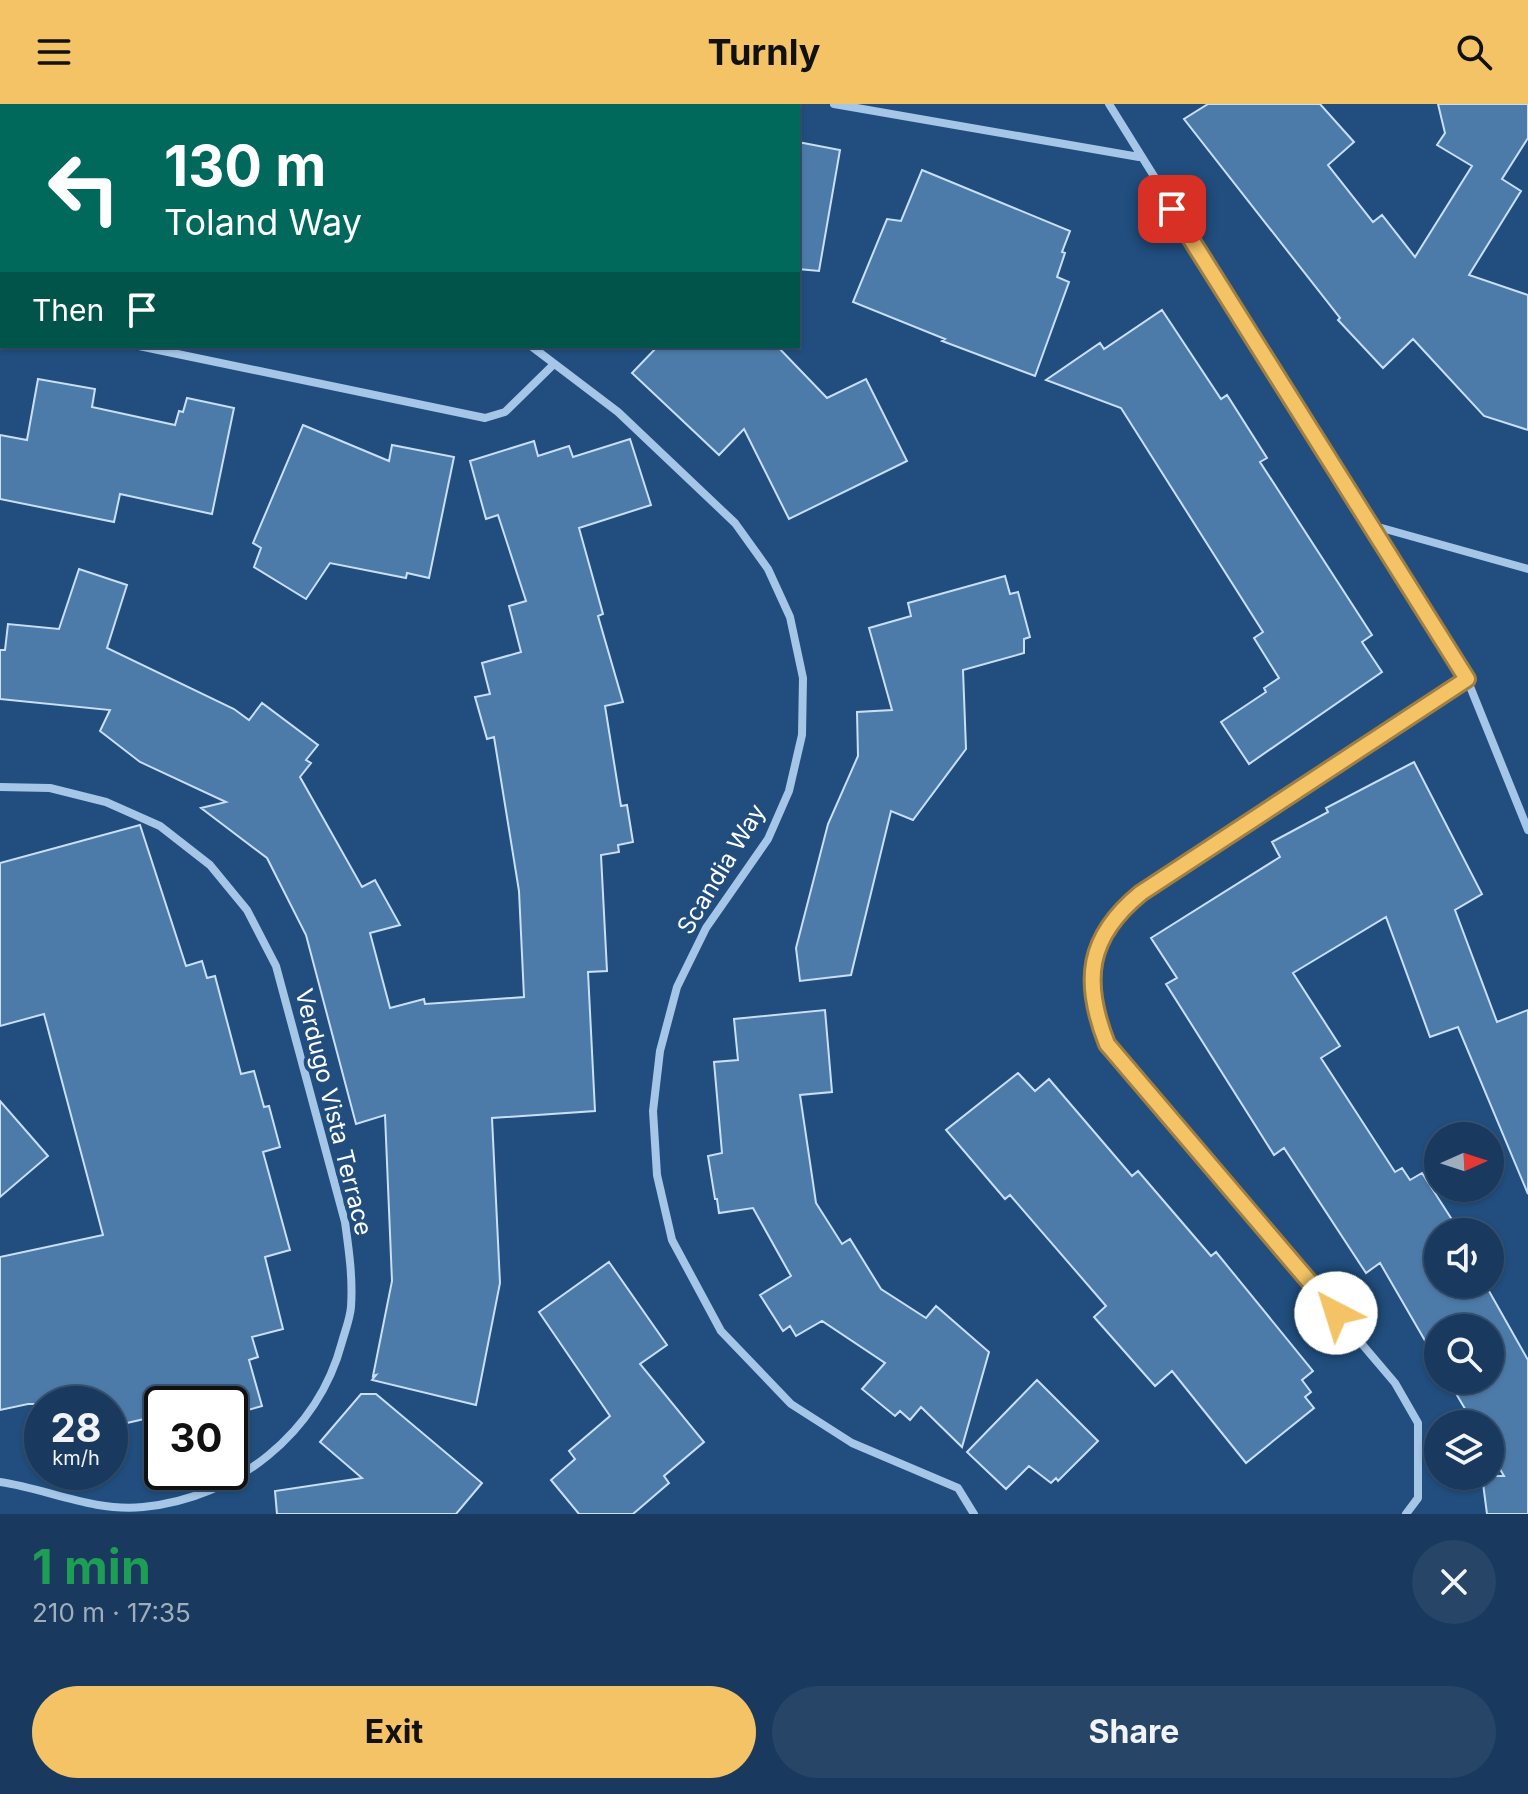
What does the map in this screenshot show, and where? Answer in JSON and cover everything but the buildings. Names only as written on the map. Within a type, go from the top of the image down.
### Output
[{"type":"street","points":[[834,104],[1139,157]]},
{"type":"street","points":[[1109,104],[1139,157],[1467,679],[1528,830]]},
{"type":"street","points":[[149,348],[485,418],[505,412],[553,365]]},
{"type":"street","name":"Scandia Way","points":[[533,348],[618,412],[735,523],[768,569],[790,617],[803,678],[802,735],[789,791],[768,839],[706,928],[677,987],[660,1051],[654,1124],[657,1175],[672,1240],[721,1331],[791,1404],[852,1443],[958,1488],[974,1514]]},
{"type":"street","points":[[1370,524],[1528,569]]},
{"type":"street","points":[[1406,1514],[1418,1498],[1418,1423],[1395,1383],[1107,1044],[1094,1011],[1092,971],[1103,936],[1122,908],[1141,893],[1467,679]]},
{"type":"street","name":"Verdugo Vista Terrace","points":[[0,787],[50,788],[106,802],[160,826],[210,865],[247,910],[276,966],[345,1222],[351,1274],[351,1310],[336,1364],[314,1406],[285,1442],[244,1474],[197,1496],[143,1507],[91,1505],[0,1482]]},
{"type":"route","points":[[1172,209],[1467,679],[1141,893],[1122,908],[1103,936],[1092,971],[1094,1011],[1107,1044],[1336,1313]]}]
